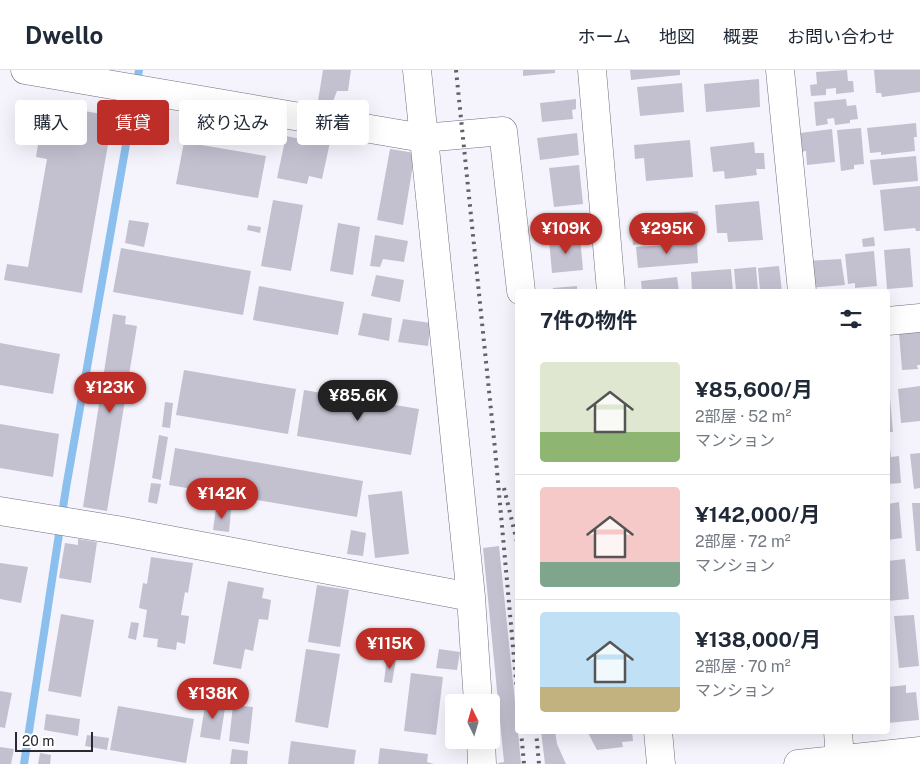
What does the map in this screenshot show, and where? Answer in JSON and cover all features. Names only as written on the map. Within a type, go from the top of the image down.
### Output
[{"type":"street","points":[[26,70],[423,138],[503,131],[520,289]]},
{"type":"street","points":[[417,70],[472,597],[478,694]]},
{"type":"street","points":[[592,70],[611,289]]},
{"type":"street","points":[[780,70],[802,289]]},
{"type":"street","points":[[890,322],[920,318]]},
{"type":"street","points":[[0,511],[127,532],[472,597]]},
{"type":"street","points":[[658,734],[661,764]]},
{"type":"street","points":[[838,734],[840,760]]},
{"type":"street","points":[[481,749],[482,764]]},
{"type":"street","points":[[798,764],[920,751]]},
{"type":"building","points":[[323,70],[351,70],[348,91],[337,91],[334,100],[318,100]]},
{"type":"building","points":[[523,70],[555,70],[555,73],[523,76]]},
{"type":"building","points":[[630,70],[680,70],[680,75],[631,80]]},
{"type":"building","points":[[847,70],[848,81],[853,81],[854,92],[836,94],[836,88],[826,89],[826,95],[811,96],[810,85],[817,84],[816,72]]},
{"type":"building","points":[[874,70],[920,70],[920,92],[882,97],[881,93],[876,93]]},
{"type":"building","points":[[759,79],[760,107],[706,112],[704,84]]},
{"type":"building","points":[[682,83],[684,112],[640,116],[637,87]]},
{"type":"building","points":[[576,99],[576,109],[572,110],[573,119],[542,122],[540,103]]},
{"type":"building","points":[[846,99],[847,106],[856,105],[858,119],[850,120],[850,123],[835,125],[834,118],[827,119],[828,124],[816,126],[814,102]]},
{"type":"building","points":[[87,111],[97,113],[97,145],[108,145],[82,293],[4,280],[7,264],[28,267],[47,159],[36,157],[38,145],[87,145]]},
{"type":"building","points":[[916,123],[915,151],[881,155],[881,152],[870,153],[867,128]]},
{"type":"building","points":[[861,128],[864,164],[854,165],[854,169],[841,171],[837,130]]},
{"type":"building","points":[[832,129],[835,162],[807,165],[806,151],[794,153],[792,134]]},
{"type":"building","points":[[577,133],[579,155],[540,160],[537,138]]},
{"type":"building","points":[[287,136],[297,138],[297,145],[329,145],[322,179],[309,176],[307,184],[277,178],[284,145],[287,145]]},
{"type":"building","points":[[690,140],[693,177],[646,181],[644,158],[635,159],[634,145]]},
{"type":"building","points":[[754,142],[755,153],[764,153],[765,169],[756,169],[757,175],[725,179],[724,171],[713,172],[710,147]]},
{"type":"building","points":[[183,145],[202,145],[266,156],[258,198],[176,184]]},
{"type":"building","points":[[390,149],[415,153],[403,225],[377,220]]},
{"type":"building","points":[[916,156],[918,181],[873,185],[870,160]]},
{"type":"building","points":[[579,165],[583,204],[554,207],[549,168]]},
{"type":"building","points":[[920,186],[920,231],[916,231],[915,228],[884,231],[880,190]]},
{"type":"building","points":[[273,200],[303,205],[291,271],[261,266]]},
{"type":"building","points":[[759,201],[763,240],[728,242],[727,233],[717,233],[715,205]]},
{"type":"building","points":[[698,211],[700,238],[664,241],[662,214]]},
{"type":"building","points":[[129,220],[149,223],[144,247],[125,243]]},
{"type":"building","points":[[338,223],[360,227],[353,275],[330,271]]},
{"type":"building","points":[[248,225],[261,227],[260,233],[247,230]]},
{"type":"building","points":[[652,231],[653,242],[633,245],[632,234]]},
{"type":"building","points":[[375,235],[408,241],[404,262],[383,259],[380,267],[370,266]]},
{"type":"building","points":[[580,236],[583,270],[552,273],[549,239]]},
{"type":"building","points":[[874,237],[875,246],[863,247],[862,239]]},
{"type":"building","points":[[697,243],[698,263],[638,268],[636,247]]},
{"type":"building","points":[[121,248],[251,271],[243,315],[113,292]]},
{"type":"building","points":[[910,248],[913,287],[887,289],[884,250]]},
{"type":"building","points":[[874,251],[877,286],[855,288],[855,283],[848,284],[845,254]]},
{"type":"building","points":[[841,259],[845,285],[808,288],[806,261]]},
{"type":"building","points":[[779,266],[782,289],[760,289],[758,268]]},
{"type":"building","points":[[756,267],[758,289],[736,289],[734,269]]},
{"type":"building","points":[[731,269],[733,289],[692,289],[691,272]]},
{"type":"building","points":[[376,275],[404,280],[400,302],[371,296]]},
{"type":"building","points":[[677,277],[679,289],[642,289],[641,281]]},
{"type":"building","points":[[259,286],[344,302],[338,335],[253,320]]},
{"type":"building","points":[[577,286],[577,289],[553,288]]},
{"type":"building","points":[[363,313],[392,318],[389,341],[358,335]]},
{"type":"building","points":[[113,314],[126,316],[125,324],[137,326],[107,511],[83,507]]},
{"type":"building","points":[[403,319],[431,323],[428,346],[398,342]]},
{"type":"building","points":[[920,330],[920,365],[917,365],[918,369],[902,370],[899,332]]},
{"type":"building","points":[[0,343],[60,354],[53,394],[0,385]]},
{"type":"building","points":[[184,370],[296,389],[288,434],[176,415]]},
{"type":"building","points":[[920,386],[920,421],[901,423],[898,389]]},
{"type":"building","points":[[304,390],[419,409],[411,455],[297,436]]},
{"type":"building","points":[[890,397],[893,432],[890,432]]},
{"type":"building","points":[[165,402],[173,403],[170,428],[162,427]]},
{"type":"building","points":[[0,424],[59,434],[53,477],[0,468]]},
{"type":"building","points":[[159,435],[168,437],[161,480],[152,478]]},
{"type":"building","points":[[175,448],[363,481],[357,517],[169,485]]},
{"type":"building","points":[[890,448],[891,457],[899,456],[901,483],[890,484]]},
{"type":"building","points":[[920,453],[920,488],[914,489],[910,454]]},
{"type":"building","points":[[151,483],[161,484],[157,504],[148,502]]},
{"type":"building","points":[[402,491],[409,554],[375,558],[368,495]]},
{"type":"building","points":[[899,502],[902,538],[890,540],[890,504]]},
{"type":"building","points":[[912,503],[920,503],[920,551],[916,551]]},
{"type":"building","points":[[216,508],[231,510],[229,532],[213,530]]},
{"type":"building","points":[[351,530],[366,533],[363,556],[347,554]]},
{"type":"building","points":[[78,539],[97,542],[91,583],[59,578],[65,543],[78,545]]},
{"type":"building","points":[[499,546],[515,705],[515,734],[518,734],[521,764],[498,764],[504,762],[500,721],[500,694],[497,694],[483,548]]},
{"type":"building","points":[[151,557],[193,563],[188,593],[185,592],[181,615],[189,616],[185,644],[177,642],[176,650],[157,647],[158,639],[143,637],[147,610],[139,608],[143,583],[147,584]]},
{"type":"building","points":[[905,559],[909,599],[890,601],[890,561]]},
{"type":"building","points":[[0,563],[28,567],[21,603],[0,599]]},
{"type":"building","points":[[228,581],[264,588],[262,598],[271,600],[268,620],[259,619],[253,651],[245,649],[241,669],[213,664]]},
{"type":"building","points":[[317,585],[349,590],[340,647],[308,642]]},
{"type":"building","points":[[61,614],[94,620],[81,697],[48,691]]},
{"type":"building","points":[[914,615],[919,666],[899,668],[894,616]]},
{"type":"building","points":[[131,622],[139,623],[136,640],[128,638]]},
{"type":"building","points":[[306,649],[340,654],[328,728],[295,722]]},
{"type":"building","points":[[439,649],[460,652],[457,670],[436,668]]},
{"type":"building","points":[[387,657],[396,659],[392,683],[384,682]]},
{"type":"building","points":[[411,673],[443,677],[436,735],[404,731]]},
{"type":"building","points":[[906,685],[906,693],[916,692],[919,720],[890,723],[890,687]]},
{"type":"building","points":[[0,691],[12,693],[5,728],[0,727]]},
{"type":"building","points":[[206,699],[226,702],[220,740],[200,737]]},
{"type":"building","points":[[233,705],[253,707],[249,744],[229,741]]},
{"type":"building","points":[[118,706],[194,719],[186,763],[110,750]]},
{"type":"building","points":[[46,714],[80,719],[78,736],[44,730]]},
{"type":"building","points":[[541,734],[555,734],[557,744],[566,764],[545,764]]},
{"type":"building","points":[[589,734],[632,734],[633,741],[622,742],[623,747],[597,750]]},
{"type":"building","points":[[87,735],[109,738],[107,750],[85,746]]},
{"type":"building","points":[[291,741],[356,750],[354,764],[288,764]]},
{"type":"building","points":[[0,747],[14,749],[11,764],[0,764]]},
{"type":"building","points":[[380,748],[428,754],[427,762],[434,764],[378,764]]},
{"type":"building","points":[[232,749],[248,751],[247,764],[230,764]]},
{"type":"building","points":[[40,753],[51,755],[50,764],[38,764]]},
{"type":"waterway","points":[[24,764],[66,488],[139,70]]},
{"type":"railway","points":[[456,70],[495,449],[515,669]]},
{"type":"railway","points":[[504,488],[515,534]]},
{"type":"railway","points":[[521,734],[524,764]]},
{"type":"railway","points":[[536,734],[539,764]]}]
